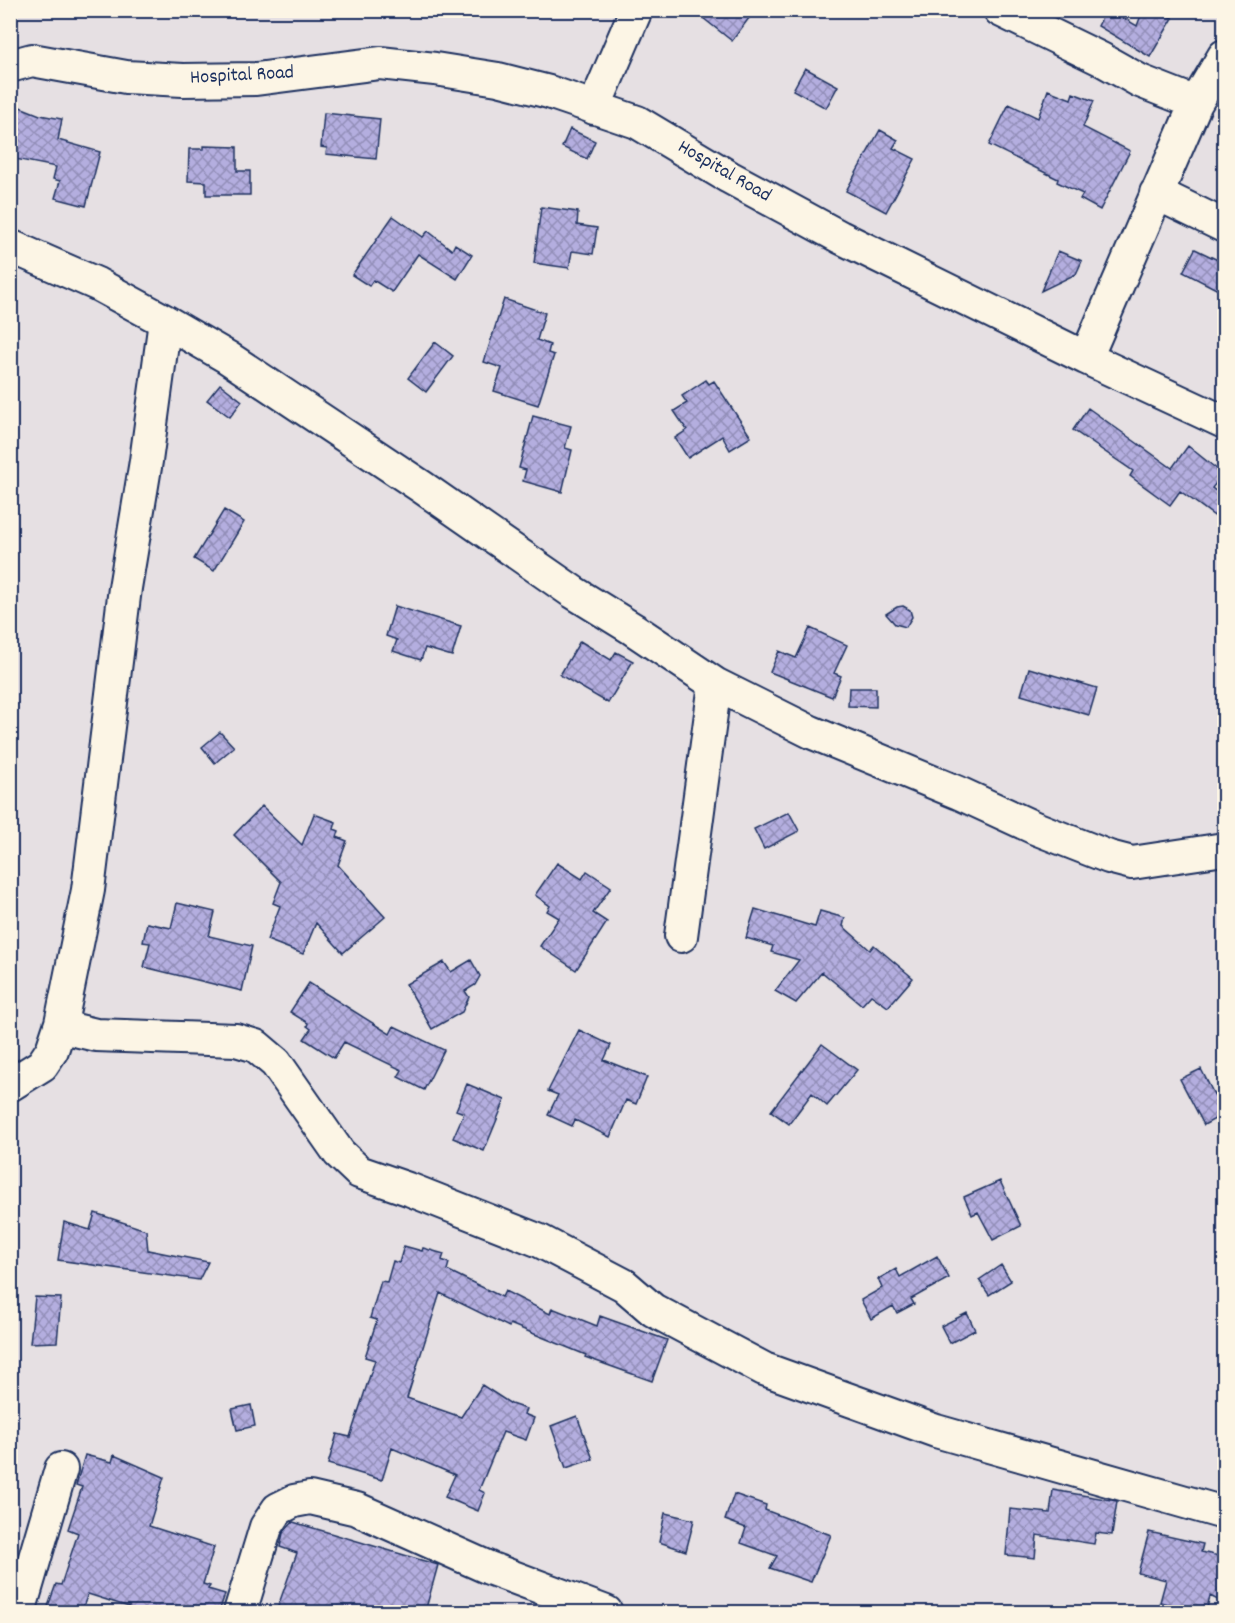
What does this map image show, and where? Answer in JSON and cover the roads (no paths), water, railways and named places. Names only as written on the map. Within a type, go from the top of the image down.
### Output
[{"type":"street","points":[[594,108],[636,10]]},
{"type":"street","points":[[1000,10],[1101,59],[1140,81],[1196,103]]},
{"type":"street","points":[[1086,358],[1196,103],[1224,57]]},
{"type":"street","name":"Hospital Road","points":[[10,66],[32,60],[126,77],[256,79],[380,63],[498,79],[549,92],[637,122],[729,177],[840,237],[1086,358],[1224,422]]},
{"type":"street","points":[[1156,193],[1224,226]]},
{"type":"street","points":[[10,246],[97,284],[227,357],[422,487],[573,592],[715,684],[843,746],[1109,857],[1132,863],[1224,849]]},
{"type":"street","points":[[16,1078],[42,1065],[52,1050],[61,1023],[88,890],[125,588],[146,461],[165,321]]},
{"type":"street","points":[[681,936],[715,684]]},
{"type":"street","points":[[61,1023],[75,1030],[96,1035],[224,1039],[256,1046],[276,1063],[339,1154],[359,1172],[540,1241],[624,1285],[654,1310],[764,1369],[936,1431],[1224,1513]]},
{"type":"street","points":[[19,1612],[61,1470]]},
{"type":"street","points":[[240,1612],[266,1527],[278,1509],[294,1501],[310,1498],[357,1509],[489,1568],[606,1612]]}]
